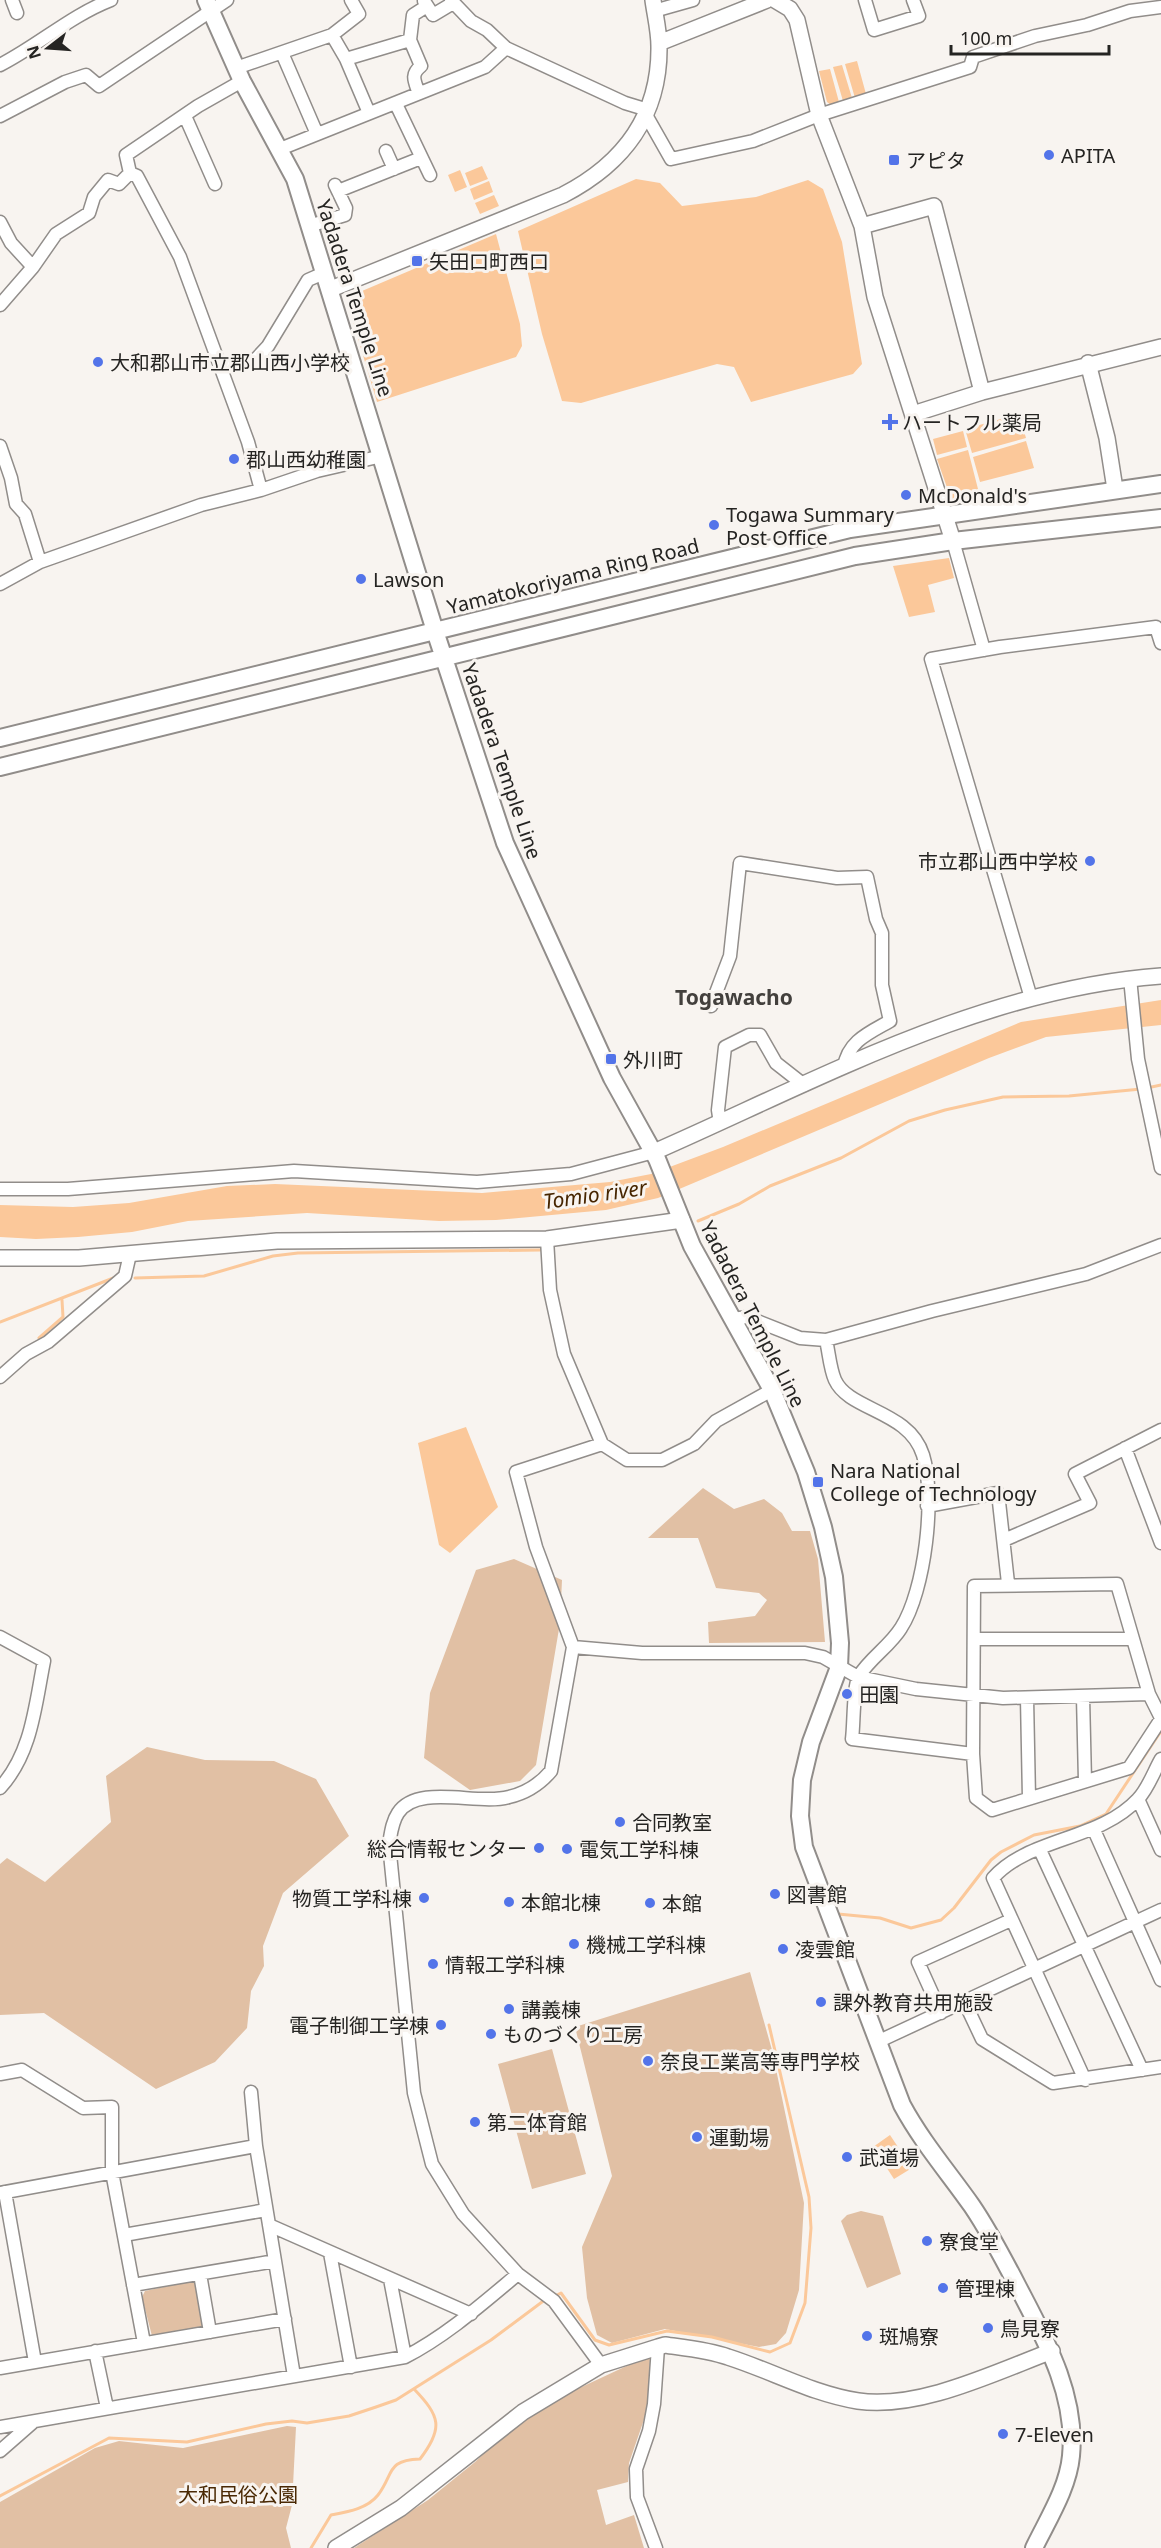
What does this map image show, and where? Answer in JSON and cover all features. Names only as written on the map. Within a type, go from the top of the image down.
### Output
[{"type":"main road","name":"Yadadera Temple Line","points":[[210,5],[239,75],[295,179],[435,632],[505,843],[612,1078],[655,1155],[692,1246],[772,1390],[806,1472],[823,1527],[834,1577],[840,1643],[839,1667],[811,1742],[802,1780],[800,1816],[804,1847],[902,2105],[922,2141],[973,2207],[996,2244],[1052,2351],[1060,2373],[1071,2454],[1065,2481],[1034,2548]]},
{"type":"main road","name":"Yamatokoriyama Ring Road","points":[[0,738],[838,531],[1161,484]]},
{"type":"main road","points":[[0,767],[855,556],[953,541],[1161,518]]},
{"type":"street","points":[[12,0],[17,13]]},
{"type":"street","points":[[0,65],[32,49],[81,12],[111,0]]},
{"type":"street","points":[[0,116],[65,82],[86,75],[99,86],[210,5],[227,0]]},
{"type":"street","points":[[130,173],[126,156],[185,116],[239,75],[252,60],[282,53],[332,35],[359,14],[351,0]]},
{"type":"street","points":[[221,367],[256,359],[267,346],[308,280],[328,281],[484,228],[591,180],[626,147],[647,112],[655,89],[659,43],[653,5],[693,0]]},
{"type":"street","points":[[659,43],[767,0]]},
{"type":"street","points":[[775,0],[791,4],[797,20],[819,115],[862,226],[875,297],[953,541],[984,650]]},
{"type":"street","points":[[865,0],[874,30],[919,16],[913,0]]},
{"type":"street","points":[[418,92],[413,79],[415,71],[422,66],[410,40],[413,15],[425,3],[433,15],[452,2],[506,48],[647,112],[671,159],[753,141],[819,115],[970,67],[973,57],[1035,36],[1087,25],[1130,11],[1161,7]]},
{"type":"street","points":[[332,35],[369,113]]},
{"type":"street","points":[[345,59],[410,40]]},
{"type":"street","points":[[280,149],[485,67],[506,48]]},
{"type":"street","points":[[282,53],[317,134]]},
{"type":"street","points":[[396,104],[430,175]]},
{"type":"street","points":[[185,116],[215,184]]},
{"type":"street","points":[[386,151],[394,169]]},
{"type":"street","points":[[309,226],[345,215],[346,208],[337,188],[421,158]]},
{"type":"street","points":[[0,305],[33,267],[56,234],[89,213],[94,197],[108,180],[119,184],[130,173]]},
{"type":"street","points":[[130,173],[137,176],[180,257],[248,442],[261,490]]},
{"type":"street","points":[[862,226],[934,206],[982,392]]},
{"type":"street","points":[[0,222],[5,246],[33,267]]},
{"type":"street","points":[[913,414],[982,392],[1088,363],[1161,347]]},
{"type":"street","points":[[1088,363],[1107,438],[1115,489]]},
{"type":"street","points":[[0,446],[11,478],[16,504],[24,514],[40,562]]},
{"type":"street","points":[[0,584],[40,562],[201,505],[261,490],[317,471],[382,456]]},
{"type":"street","points":[[1031,998],[931,659],[1156,627],[1161,643]]},
{"type":"street","points":[[711,1006],[730,956],[740,863],[837,878],[867,877],[876,920],[882,933],[882,985],[890,1022],[856,1040],[846,1057],[844,1067]]},
{"type":"street","points":[[0,1189],[89,1188],[294,1171],[477,1182],[571,1174],[655,1155],[844,1067],[962,1020],[1031,998],[1131,985],[1161,976]]},
{"type":"street","points":[[1131,985],[1138,1046],[1161,1168]]},
{"type":"street","points":[[720,1123],[718,1110],[725,1047],[749,1035],[760,1035],[776,1063],[804,1085]]},
{"type":"street","points":[[0,1258],[79,1258],[277,1241],[547,1239],[680,1214]]},
{"type":"street","points":[[547,1239],[550,1290],[564,1354],[602,1444],[627,1460],[662,1460],[694,1444],[716,1421],[772,1390]]},
{"type":"street","points":[[733,1319],[747,1317],[800,1338],[826,1340],[943,1308],[1086,1275],[1161,1245]]},
{"type":"street","points":[[0,1377],[26,1354],[48,1342],[125,1276],[130,1254]]},
{"type":"street","points":[[826,1340],[835,1382],[848,1394],[891,1418],[918,1442],[927,1474],[922,1574],[902,1628],[858,1677],[852,1739],[973,1754]]},
{"type":"street","points":[[1004,1540],[1090,1503],[1075,1474],[1161,1430]]},
{"type":"street","points":[[601,2365],[550,2297],[518,2274],[463,2214],[432,2164],[414,2093],[389,1844],[394,1822],[399,1812],[409,1802],[426,1797],[483,1800],[509,1797],[539,1784],[551,1771],[573,1647],[536,1547],[516,1472],[602,1444]]},
{"type":"street","points":[[1125,1448],[1161,1543]]},
{"type":"street","points":[[927,1506],[998,1493],[1008,1583]]},
{"type":"street","points":[[1008,1583],[1117,1584],[1149,1694],[1161,1718],[1129,1768],[992,1810],[976,1798],[973,1754],[974,1586],[1008,1583]]},
{"type":"street","points":[[0,1637],[45,1661],[26,1747],[12,1775],[0,1788]]},
{"type":"street","points":[[975,1639],[1133,1639]]},
{"type":"street","points":[[573,1647],[642,1653],[805,1653],[823,1657],[858,1677],[916,1689],[974,1695],[1027,1698],[1149,1694]]},
{"type":"street","points":[[1083,1697],[1085,1781]]},
{"type":"street","points":[[1027,1698],[1029,1798]]},
{"type":"street","points":[[1085,2080],[993,1878],[1005,1864],[1094,1830],[1138,1799],[1161,1759]]},
{"type":"street","points":[[1138,1799],[1161,1850]]},
{"type":"street","points":[[1094,1830],[1161,1980]]},
{"type":"street","points":[[1040,1850],[1142,2070]]},
{"type":"street","points":[[877,2042],[1161,1910]]},
{"type":"street","points":[[941,2013],[918,1962],[1011,1920]]},
{"type":"street","points":[[965,2003],[982,2039],[1053,2084],[1161,2067]]},
{"type":"street","points":[[0,2074],[22,2070],[83,2108],[112,2107],[112,2172],[144,2343]]},
{"type":"street","points":[[251,2092],[256,2146],[294,2376]]},
{"type":"street","points":[[35,2362],[3,2192],[256,2146]]},
{"type":"street","points":[[124,2235],[267,2210]]},
{"type":"street","points":[[269,2225],[471,2314]]},
{"type":"street","points":[[330,2253],[351,2367]]},
{"type":"street","points":[[133,2285],[275,2260]]},
{"type":"street","points":[[200,2274],[210,2332]]},
{"type":"street","points":[[0,2427],[405,2357],[425,2347],[471,2314],[518,2274]]},
{"type":"street","points":[[390,2279],[405,2357]]},
{"type":"street","points":[[0,2368],[285,2319]]},
{"type":"street","points":[[336,2548],[401,2508],[523,2412],[601,2365],[665,2345],[727,2356],[813,2389],[859,2401],[891,2402],[918,2397],[977,2379],[1052,2351]]},
{"type":"street","points":[[656,2548],[637,2497],[636,2469],[649,2431],[654,2404],[658,2347]]},
{"type":"street","points":[[95,2351],[107,2408]]},
{"type":"street","points":[[0,2451],[33,2422]]},
{"type":"green space","points":[[703,1488],[734,1509],[764,1499],[782,1513],[792,1531],[810,1531],[818,1559],[825,1642],[709,1643],[708,1622],[755,1616],[767,1600],[759,1593],[716,1588],[698,1538],[648,1538]]},
{"type":"green space","points":[[514,1559],[562,1580],[560,1623],[536,1765],[520,1781],[470,1790],[424,1758],[430,1693],[476,1570]]},
{"type":"green space","points":[[147,1747],[205,1760],[274,1761],[316,1779],[349,1836],[283,1893],[263,1946],[264,1966],[251,1991],[247,2028],[215,2062],[156,2089],[44,2013],[0,2015],[0,1864],[7,1858],[45,1882],[111,1822],[106,1776]]},
{"type":"green space","name":"運動場","points":[[750,1972],[772,2050],[804,2203],[799,2290],[786,2333],[776,2344],[759,2347],[665,2329],[612,2343],[597,2335],[587,2298],[582,2247],[612,2176],[575,2027]]},
{"type":"green space","points":[[552,2049],[586,2174],[532,2189],[498,2064]]},
{"type":"green space","points":[[861,2211],[883,2216],[901,2274],[867,2288],[841,2221],[847,2215]]},
{"type":"green space","points":[[192,2281],[198,2287],[203,2326],[152,2336],[142,2297],[145,2291]]},
{"type":"green space","points":[[650,2355],[649,2405],[629,2463],[628,2482],[597,2490],[606,2525],[634,2515],[644,2548],[354,2548],[428,2500],[475,2462],[514,2425],[573,2391]]},
{"type":"green space","name":"大和民俗公園","points":[[287,2426],[296,2427],[292,2505],[286,2528],[291,2548],[0,2548],[0,2502],[95,2448],[119,2441],[183,2448]]},
{"type":"water","points":[[857,61],[866,94],[855,98],[845,64]]},
{"type":"water","points":[[842,65],[852,98],[843,101],[833,67]]},
{"type":"water","points":[[830,69],[839,102],[831,105],[827,102],[819,71]]},
{"type":"water","points":[[482,166],[488,179],[470,186],[465,173]]},
{"type":"water","points":[[460,170],[467,187],[455,192],[448,175]]},
{"type":"water","points":[[636,179],[660,183],[682,206],[756,197],[808,180],[823,189],[842,242],[862,364],[853,374],[751,402],[734,367],[717,364],[581,403],[562,401],[542,334],[518,231]]},
{"type":"water","points":[[489,181],[493,192],[474,200],[470,189]]},
{"type":"water","points":[[494,195],[499,206],[480,214],[475,203]]},
{"type":"water","points":[[496,234],[520,324],[522,346],[516,357],[377,402],[350,312],[352,299],[362,291]]},
{"type":"water","points":[[1019,414],[1026,438],[972,453],[965,429]]},
{"type":"water","points":[[963,431],[967,447],[937,455],[933,439]]},
{"type":"water","points":[[1026,441],[1034,468],[980,482],[973,457]]},
{"type":"water","points":[[968,450],[978,489],[974,491],[975,497],[951,499],[937,459]]},
{"type":"water","points":[[949,558],[954,578],[928,585],[935,612],[909,617],[893,566]]},
{"type":"water","name":"Tomio river","points":[[1161,1000],[1161,1025],[1046,1037],[989,1058],[658,1198],[606,1210],[496,1220],[439,1221],[307,1213],[188,1221],[132,1232],[78,1237],[36,1239],[0,1237],[0,1205],[73,1207],[129,1203],[227,1186],[275,1184],[482,1193],[610,1182],[651,1174],[723,1147],[1021,1022]]},
{"type":"water","points":[[466,1427],[498,1507],[450,1553],[439,1545],[418,1443]]},
{"type":"water","points":[[890,2135],[912,2168],[894,2179],[873,2147]]},
{"type":"waterway","points":[[1147,1088],[1161,1085]]},
{"type":"waterway","points":[[698,1221],[739,1204],[770,1186],[841,1158],[909,1121],[945,1110],[1003,1097],[1069,1096],[1141,1089]]},
{"type":"waterway","points":[[135,1278],[204,1276],[273,1256],[298,1253],[540,1250]]},
{"type":"waterway","points":[[0,1322],[116,1277]]},
{"type":"waterway","points":[[39,1338],[63,1317],[62,1300]]},
{"type":"waterway","points":[[838,1914],[880,1918],[911,1928],[941,1920],[954,1908],[991,1860],[1001,1852],[1034,1835],[1080,1826],[1106,1814],[1161,1731]]},
{"type":"waterway","points":[[555,2296],[561,2293],[595,2340],[609,2345],[667,2331],[712,2337],[770,2352],[790,2343],[805,2303],[811,2228],[809,2197],[769,2025]]},
{"type":"waterway","points":[[0,2496],[109,2438],[187,2442],[266,2424],[292,2421],[307,2423],[349,2416],[396,2400],[491,2340],[546,2299]]},
{"type":"waterway","points":[[311,2548],[331,2515],[368,2504],[378,2495],[396,2465],[420,2459],[428,2448],[436,2430],[436,2422],[429,2407],[414,2389]]},
{"type":"place","name":"APITA","points":[[1049,155]]},
{"type":"place","name":"アピタ","points":[[894,160]]},
{"type":"place","name":"矢田口町西口","points":[[417,261]]},
{"type":"place","name":"大和郡山市立郡山西小学校","points":[[98,362]]},
{"type":"place","name":"ハートフル薬局","points":[[890,422]]},
{"type":"place","name":"郡山西幼稚園","points":[[234,459]]},
{"type":"place","name":"McDonald's","points":[[906,495]]},
{"type":"place","name":"Togawa Summary Post Office","points":[[714,525]]},
{"type":"place","name":"Lawson","points":[[361,579]]},
{"type":"place","name":"市立郡山西中学校","points":[[1090,861]]},
{"type":"place","name":"外川町","points":[[611,1059]]},
{"type":"place","name":"Nara National College of Technology","points":[[818,1482]]},
{"type":"place","name":"田園","points":[[847,1694]]},
{"type":"place","name":"合同教室","points":[[620,1822]]},
{"type":"place","name":"総合情報センター","points":[[539,1848]]},
{"type":"place","name":"電気工学科棟","points":[[567,1849]]},
{"type":"place","name":"図書館","points":[[775,1894]]},
{"type":"place","name":"物質工学科棟","points":[[424,1898]]},
{"type":"place","name":"本館北棟","points":[[509,1902]]},
{"type":"place","name":"本館","points":[[650,1903]]},
{"type":"place","name":"機械工学科棟","points":[[574,1944]]},
{"type":"place","name":"凌雲館","points":[[783,1949]]},
{"type":"place","name":"情報工学科棟","points":[[433,1964]]},
{"type":"place","name":"課外教育共用施設","points":[[821,2002]]},
{"type":"place","name":"講義棟","points":[[509,2009]]},
{"type":"place","name":"電子制御工学棟","points":[[441,2025]]},
{"type":"place","name":"ものづくり工房","points":[[491,2034]]},
{"type":"place","name":"奈良工業高等専門学校","points":[[648,2061]]},
{"type":"place","name":"第二体育館","points":[[475,2122]]},
{"type":"place","name":"運動場","points":[[697,2137]]},
{"type":"place","name":"武道場","points":[[847,2157]]},
{"type":"place","name":"寮食堂","points":[[927,2241]]},
{"type":"place","name":"管理棟","points":[[943,2288]]},
{"type":"place","name":"鳥見寮","points":[[988,2328]]},
{"type":"place","name":"斑鳩寮","points":[[867,2336]]},
{"type":"place","name":"7-Eleven","points":[[1003,2434]]},
{"type":"district","name":"Togawacho","points":[[734,997]]}]
